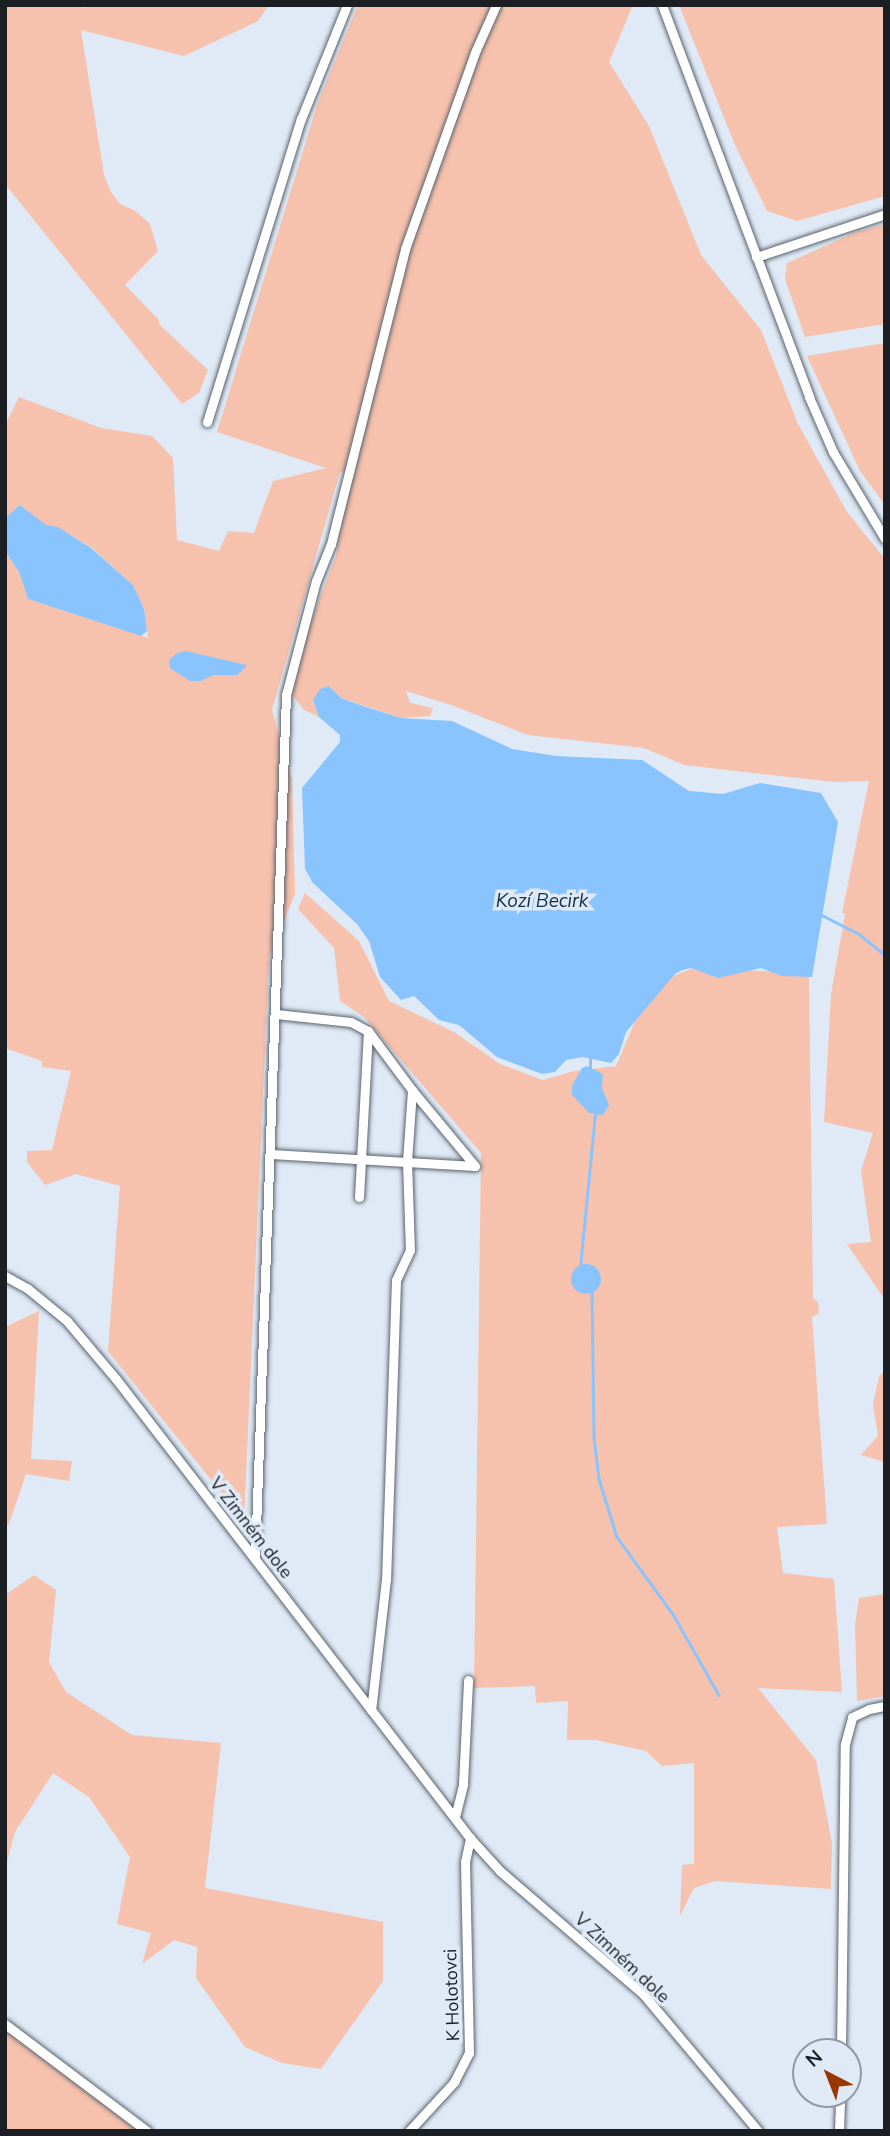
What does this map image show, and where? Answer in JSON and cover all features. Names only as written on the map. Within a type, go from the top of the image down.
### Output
[{"type":"street","points":[[207,422],[301,119],[347,5]]},
{"type":"street","points":[[254,1558],[286,695],[316,581],[331,544],[405,249],[476,50],[496,5]]},
{"type":"street","points":[[662,5],[756,257],[833,452],[885,539]]},
{"type":"street","points":[[756,257],[885,214]]},
{"type":"street","points":[[271,1154],[475,1166],[412,1090],[368,1031],[351,1022],[276,1014]]},
{"type":"street","points":[[359,1197],[368,1031]]},
{"type":"street","points":[[371,1710],[386,1579],[396,1280],[411,1250],[407,1161],[412,1090]]},
{"type":"street","name":"V Zimném dole","points":[[5,1276],[27,1288],[67,1321],[116,1379],[470,1838],[500,1871],[644,1995],[758,2131]]},
{"type":"street","points":[[455,1817],[463,1784],[468,1680]]},
{"type":"street","points":[[841,2038],[845,1744],[852,1717],[869,1709],[885,1706]]},
{"type":"street","name":"K Holotovci","points":[[409,2131],[454,2082],[469,2053],[465,1862],[470,1838]]},
{"type":"street","points":[[5,2024],[146,2131]]},
{"type":"street","points":[[839,2131],[840,2108]]},
{"type":"shaded area","points":[[5,5],[76,5],[85,8],[87,5],[269,5],[258,21],[184,56],[81,30],[104,175],[120,204],[134,210],[150,224],[158,251],[125,285],[159,320],[159,324],[208,370],[199,393],[182,404],[5,184]]},
{"type":"shaded area","points":[[358,5],[633,5],[609,62],[649,126],[701,255],[761,330],[798,424],[847,512],[885,559],[885,1300],[847,1244],[871,1242],[861,1171],[873,1133],[824,1122],[831,994],[845,914],[842,913],[869,781],[833,782],[684,765],[644,748],[528,735],[406,691],[410,703],[433,708],[430,716],[401,718],[341,698],[329,686],[313,700],[319,717],[304,710],[290,692],[306,634],[336,556],[349,475],[340,472],[272,710],[292,779],[295,894],[269,958],[244,1521],[108,1351],[120,1186],[76,1174],[45,1185],[27,1162],[27,1151],[52,1150],[71,1071],[42,1067],[42,1061],[5,1048],[5,551],[19,572],[28,599],[148,638],[144,609],[133,585],[92,548],[58,527],[46,526],[20,505],[5,518],[5,425],[19,397],[101,428],[152,436],[173,458],[177,540],[219,551],[228,531],[254,533],[273,481],[326,468],[217,432],[318,102]]},
{"type":"shaded area","points":[[679,5],[885,5],[885,196],[797,221],[767,211],[735,145]]},
{"type":"shaded area","points":[[885,224],[885,324],[805,337],[785,279],[787,263],[856,232]]},
{"type":"shaded area","points":[[885,343],[885,505],[860,471],[807,356]]},
{"type":"shaded area","points":[[305,893],[359,941],[389,1001],[454,1032],[500,1064],[543,1080],[574,1071],[616,1066],[642,1005],[669,978],[695,967],[809,974],[813,1298],[818,1302],[819,1313],[812,1317],[827,1524],[777,1527],[783,1573],[834,1579],[842,1692],[758,1688],[816,1760],[832,1843],[831,1889],[715,1881],[694,1888],[680,1916],[682,1865],[694,1864],[694,1763],[662,1766],[646,1751],[596,1740],[567,1740],[568,1701],[536,1703],[535,1686],[474,1688],[481,1153],[364,1017],[340,1001],[334,948],[298,909]]},
{"type":"shaded area","points":[[39,1311],[31,1459],[72,1461],[69,1481],[26,1474],[9,1524],[5,1526],[5,1327]]},
{"type":"shaded area","points":[[885,1370],[885,1462],[861,1455],[878,1436],[873,1404],[879,1377]]},
{"type":"shaded area","points":[[34,1575],[56,1590],[49,1662],[66,1692],[132,1735],[221,1743],[205,1888],[383,1922],[383,1981],[321,2069],[282,2063],[245,2047],[196,1978],[197,1947],[174,1940],[142,1964],[151,1933],[117,1924],[130,1857],[89,1797],[53,1773],[15,1832],[5,1870],[5,1595]]},
{"type":"shaded area","points":[[885,1594],[885,1696],[857,1701],[855,1624],[859,1598]]},
{"type":"shaded area","points":[[5,2027],[138,2131],[5,2131]]},
{"type":"water","points":[[20,505],[46,525],[58,527],[91,548],[133,585],[144,609],[147,631],[141,636],[28,599],[19,572],[5,551],[5,518]]},
{"type":"water","points":[[186,651],[246,667],[237,675],[213,675],[201,681],[190,681],[170,668],[169,660],[177,653]]},
{"type":"water","name":"Kozí Becirk","points":[[329,686],[341,698],[363,706],[401,718],[452,721],[512,749],[556,756],[642,760],[689,791],[723,794],[760,783],[821,793],[838,822],[812,977],[782,976],[761,968],[718,978],[691,968],[682,970],[675,974],[626,1032],[619,1054],[611,1063],[583,1057],[566,1060],[555,1072],[542,1074],[497,1057],[459,1025],[439,1020],[414,996],[401,1000],[380,977],[369,941],[357,924],[313,883],[305,869],[302,788],[340,742],[340,735],[319,717],[313,700],[320,689]]},
{"type":"water","points":[[587,1066],[603,1074],[602,1088],[609,1105],[603,1115],[589,1113],[572,1095],[572,1086],[582,1068]]},
{"type":"water","points":[[586,1264],[596,1269],[601,1279],[596,1289],[586,1294],[576,1289],[571,1279],[576,1269]]},
{"type":"waterway","points":[[820,914],[859,934],[885,955]]},
{"type":"waterway","points":[[590,1054],[590,1069]]},
{"type":"waterway","points":[[580,1267],[595,1114]]},
{"type":"waterway","points":[[592,1291],[594,1437],[599,1479],[617,1537],[673,1614],[719,1695]]}]
